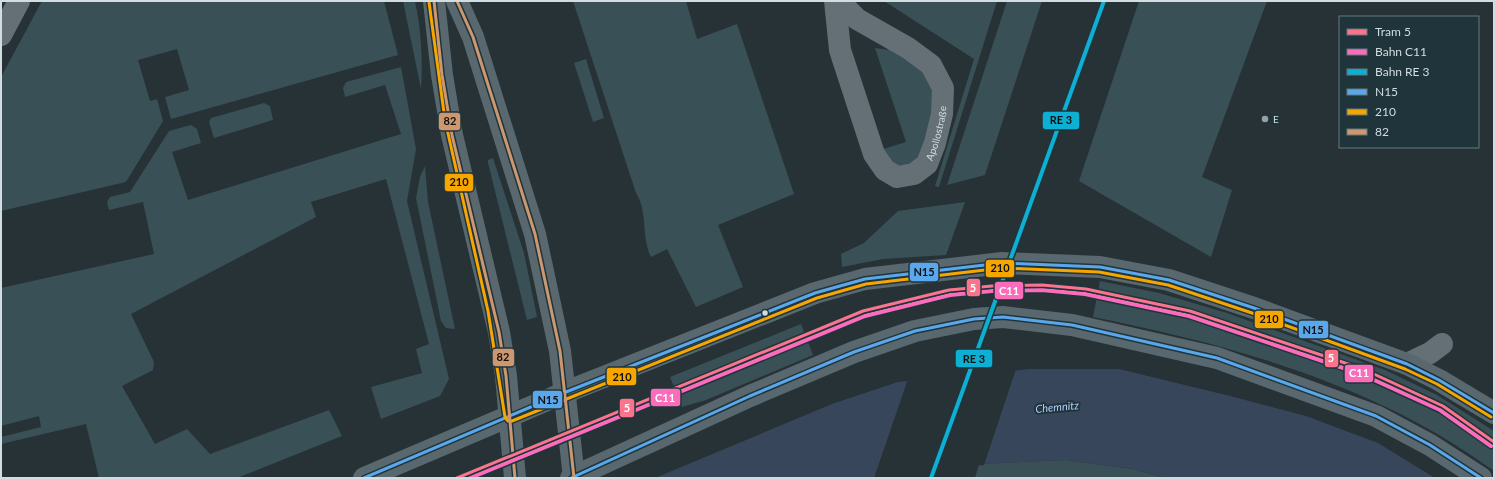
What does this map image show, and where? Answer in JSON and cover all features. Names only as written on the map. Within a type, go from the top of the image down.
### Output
[{"type":"main road","points":[[434,1],[442,75],[452,135],[499,332],[506,376],[515,478]]},
{"type":"main road","points":[[457,1],[473,37],[535,234],[560,351],[566,392],[573,478],[750,396],[854,352],[915,331],[974,319],[1003,317],[1072,325],[1217,358],[1376,416],[1430,445],[1481,478]]},
{"type":"main road","points":[[364,478],[566,392],[815,293],[865,279],[1002,263],[1100,267],[1169,280],[1254,308],[1407,364],[1438,380],[1494,413]]},
{"type":"street","points":[[1,35],[18,1]]},
{"type":"street","name":"Apollostraße","points":[[835,1],[840,50],[874,154],[885,170],[897,177],[914,174],[927,164],[935,143],[942,114],[943,88],[931,66],[908,48],[857,19],[838,1]]},
{"type":"street","points":[[1407,364],[1430,353],[1442,344]]},
{"type":"shaded area","points":[[42,1],[384,1],[398,55],[171,119],[165,97],[189,90],[177,49],[138,60],[150,101],[157,99],[163,121],[126,182],[1,211],[1,77]]},
{"type":"shaded area","points":[[403,1],[415,1],[421,45],[421,89]]},
{"type":"shaded area","points":[[573,1],[686,1],[697,39],[737,24],[794,194],[718,225],[743,287],[696,307],[667,249],[651,257],[646,241],[640,200],[636,193]]},
{"type":"shaded area","points":[[884,1],[997,1],[939,187],[935,186],[974,59]]},
{"type":"shaded area","points":[[1007,1],[1042,1],[985,175],[947,185]]},
{"type":"shaded area","points":[[1139,1],[1267,1],[1202,177],[1232,190],[1211,257],[1079,181]]},
{"type":"shaded area","points":[[875,48],[906,52],[936,89],[930,144],[911,165],[896,166],[873,152],[906,142]]},
{"type":"shaded area","points":[[586,59],[604,118],[593,122],[574,63]]},
{"type":"shaded area","points":[[401,67],[416,149],[407,201],[449,379],[440,396],[381,419],[371,387],[422,373],[416,349],[429,344],[386,179],[311,202],[316,217],[131,314],[154,362],[153,370],[122,386],[155,444],[187,429],[210,454],[329,410],[342,436],[237,478],[99,478],[86,424],[1,444],[1,437],[41,427],[39,416],[1,426],[1,288],[154,254],[143,202],[109,210],[107,202],[110,197],[130,192],[169,131],[191,125],[197,129],[201,143],[172,152],[188,200],[401,134],[385,85],[345,97],[343,88],[346,82]]},
{"type":"shaded area","points":[[264,103],[270,106],[273,120],[214,138],[209,122],[211,118]]},
{"type":"shaded area","points":[[493,158],[524,253],[537,317],[527,320],[488,163],[488,160]]},
{"type":"shaded area","points":[[425,166],[428,202],[455,329],[446,328],[441,321],[416,198],[420,177]]},
{"type":"shaded area","points":[[965,202],[946,255],[883,259],[842,267],[841,254],[864,243],[898,211]]},
{"type":"shaded area","points":[[1100,281],[1159,293],[1227,313],[1385,370],[1437,395],[1494,431],[1494,471],[1449,441],[1402,415],[1353,392],[1302,372],[1251,355],[1198,341],[1093,317]]},
{"type":"shaded area","points":[[801,324],[813,355],[706,400],[682,407],[670,377]]},
{"type":"shaded area","points":[[1065,460],[1133,469],[1165,478],[975,478],[979,464]]},
{"type":"water","name":"Chemnitz","points":[[1030,369],[1119,369],[1306,416],[1378,443],[1435,478],[1165,478],[1133,469],[1065,460],[959,465],[906,478],[655,478],[832,404],[898,382]]},
{"type":"pier","points":[[1016,369],[984,465],[959,467],[913,478],[874,478],[908,379]]},
{"type":"tram line","name":"5","points":[[457,478],[863,311],[949,290],[992,286],[1042,285],[1086,289],[1190,311],[1363,369],[1443,406],[1494,442]]},
{"type":"rail line","name":"C11","points":[[470,478],[865,316],[950,295],[992,291],[1042,290],[1085,294],[1189,316],[1361,374],[1440,410],[1491,446]]},
{"type":"transit line","name":"82","points":[[434,1],[442,75],[452,135],[499,332],[506,376],[515,478]]},
{"type":"transit line","name":"82","points":[[457,1],[473,37],[535,234],[560,351],[574,478]]},
{"type":"transit line","points":[[931,478],[1104,1]]},
{"type":"transit line","name":"210","points":[[429,2],[445,120],[488,311],[505,417],[508,421],[512,421],[817,298],[866,284],[1002,268],[1099,272],[1168,285],[1252,313],[1405,369],[1437,384],[1491,417]]},
{"type":"transit line","name":"N15","points":[[364,478],[566,392],[815,293],[865,279],[1002,263],[1100,267],[1169,280],[1254,308],[1407,364],[1439,380],[1494,413]]},
{"type":"transit line","name":"N15","points":[[571,478],[750,396],[854,352],[915,331],[974,319],[1003,317],[1072,325],[1217,358],[1376,416],[1430,445],[1481,478]]},
{"type":"place","name":"E","points":[[1265,119]]}]
